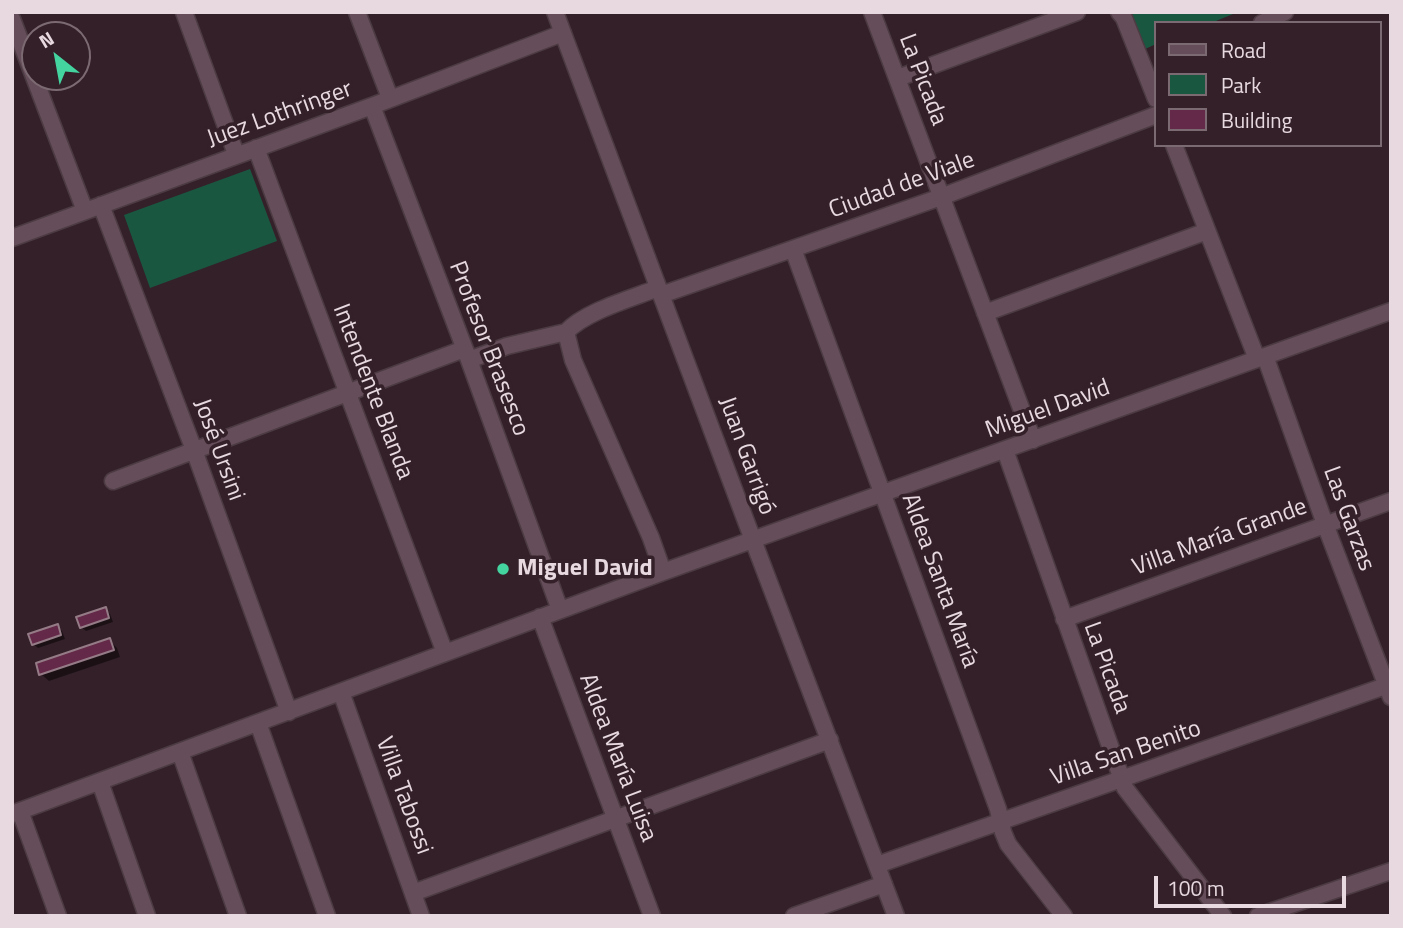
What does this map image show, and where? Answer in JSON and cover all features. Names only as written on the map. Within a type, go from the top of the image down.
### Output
[{"type":"street","points":[[184,12],[236,154]]},
{"type":"street","points":[[357,12],[390,98]]},
{"type":"street","name":"Juan Garrigó","points":[[555,12],[896,916]]},
{"type":"street","name":"La Picada","points":[[872,12],[1033,440]]},
{"type":"street","points":[[898,78],[1077,12]]},
{"type":"street","points":[[1119,12],[1124,18],[1154,94]]},
{"type":"street","points":[[1266,21],[1286,12]]},
{"type":"street","points":[[12,19],[85,211]]},
{"type":"street","name":"Juez Lothringer","points":[[12,237],[372,106],[563,33]]},
{"type":"street","name":"Profesor Brasesco","points":[[372,106],[560,610]]},
{"type":"street","name":"Ciudad de Viale","points":[[113,481],[348,392],[467,355],[566,332],[575,323],[589,316],[941,197],[1154,116]]},
{"type":"street","name":"Las Garzas","points":[[1175,147],[1261,358],[1389,689]]},
{"type":"street","name":"Intendente Blanda","points":[[256,148],[445,653]]},
{"type":"street","name":"José Ursini","points":[[102,205],[289,712]]},
{"type":"street","points":[[985,313],[1207,231]]},
{"type":"street","name":"Aldea Santa María","points":[[793,249],[1002,822],[1003,832],[1008,844],[1064,916]]},
{"type":"street","name":"Miguel David","points":[[16,812],[663,572],[1391,311]]},
{"type":"street","points":[[566,332],[578,371],[651,538],[663,572]]},
{"type":"street","name":"La Picada","points":[[1005,450],[1121,780],[1131,797],[1223,916]]},
{"type":"street","name":"Villa María Grande","points":[[1064,619],[1391,501]]},
{"type":"street","name":"Aldea María Luisa","points":[[540,617],[652,916]]},
{"type":"street","name":"Villa San Benito","points":[[877,865],[1389,689]]},
{"type":"street","name":"Villa Tabossi","points":[[341,692],[421,916]]},
{"type":"street","points":[[258,723],[327,916]]},
{"type":"street","points":[[413,893],[830,740]]},
{"type":"street","points":[[180,752],[238,916]]},
{"type":"street","points":[[100,782],[147,916]]},
{"type":"street","points":[[16,812],[58,916]]},
{"type":"street","points":[[1258,916],[1391,871]]},
{"type":"street","points":[[794,916],[884,884]]},
{"type":"green space","points":[[1129,12],[1238,12],[1216,21],[1154,21],[1154,45],[1143,50]]},
{"type":"green space","points":[[250,169],[277,241],[150,288],[124,215]]},
{"type":"building","points":[[106,607],[109,618],[80,628],[76,617]]},
{"type":"building","points":[[58,624],[61,635],[32,645],[28,634]]},
{"type":"building","points":[[110,638],[114,650],[39,675],[36,663]]},
{"type":"place","name":"Miguel David","points":[[503,569]]}]
